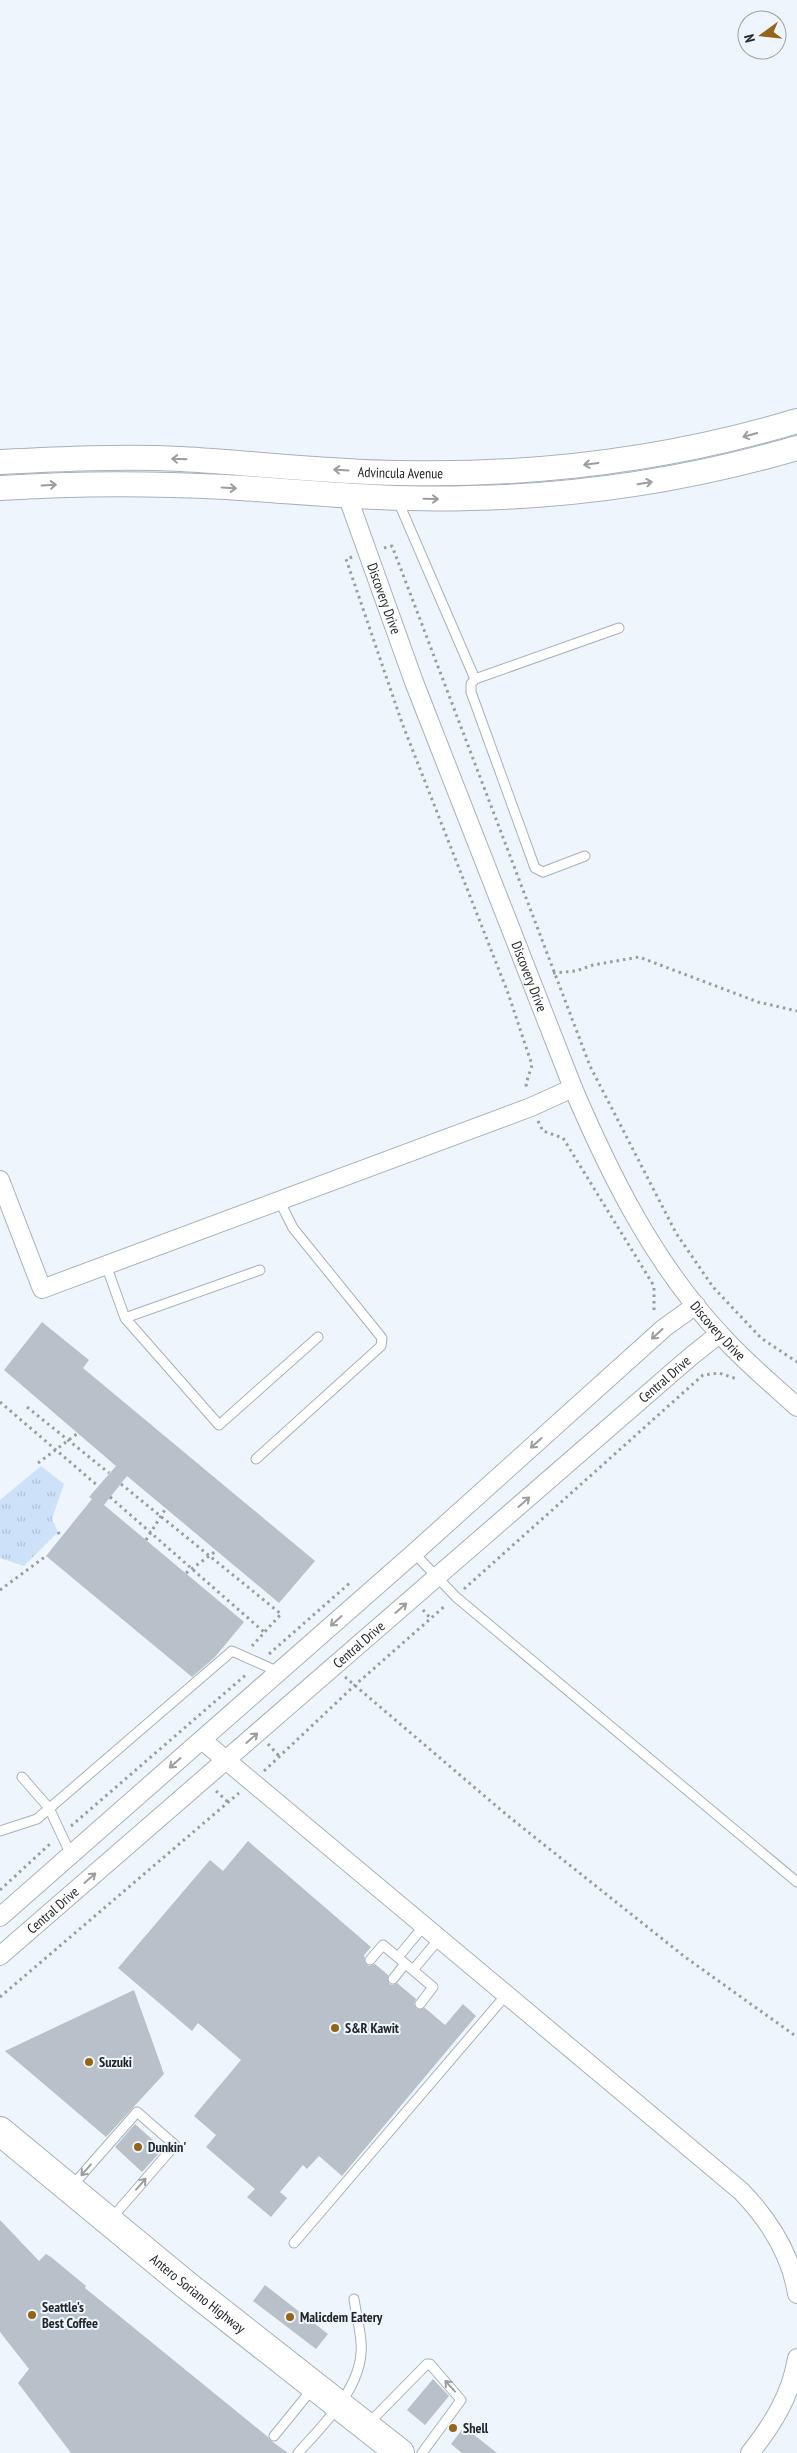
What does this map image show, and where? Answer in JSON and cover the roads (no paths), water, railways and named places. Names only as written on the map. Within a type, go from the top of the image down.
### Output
[{"type":"main road","name":"Advincula Avenue","points":[[0,462],[145,458],[397,473],[516,472],[617,461],[676,452],[797,422]]},
{"type":"main road","name":"Advincula Avenue","points":[[0,488],[117,484],[224,487],[397,498],[510,497],[599,490],[697,473],[797,448]]},
{"type":"main road","name":"Antero Soriano Highway","points":[[4,2142],[70,2189],[314,2387],[400,2453]]},
{"type":"street","name":"Discovery Drive","points":[[347,495],[414,682],[573,1088],[627,1205],[656,1251],[720,1334],[797,1407]]},
{"type":"street","points":[[0,1180],[42,1289],[531,1107],[573,1088]]},
{"type":"street","points":[[0,1917],[280,1672],[664,1328],[696,1305]]},
{"type":"street","name":"Central Drive","points":[[0,1956],[438,1578],[689,1358],[720,1334]]},
{"type":"street","points":[[202,1740],[225,1762],[741,2191],[756,2207],[779,2240],[786,2256],[797,2294]]},
{"type":"street","points":[[750,2453],[769,2428],[782,2406],[791,2383],[797,2358]]},
{"type":"lane","points":[[397,498],[475,679]]},
{"type":"lane","points":[[586,856],[543,872],[535,868],[470,692],[471,684],[475,679],[619,628]]},
{"type":"lane","points":[[256,1459],[381,1346],[382,1338],[292,1228],[279,1200]]},
{"type":"lane","points":[[106,1265],[125,1318],[219,1425],[318,1337]]},
{"type":"lane","points":[[125,1318],[260,1270]]},
{"type":"lane","points":[[414,1553],[456,1597],[797,1882]]},
{"type":"lane","points":[[0,1831],[36,1819],[232,1651],[280,1672]]},
{"type":"lane","points":[[22,1777],[49,1808],[71,1855]]},
{"type":"lane","points":[[398,1957],[423,1927]]},
{"type":"lane","points":[[393,1979],[439,1940]]},
{"type":"lane","points":[[370,1960],[382,1945],[433,1987],[420,2004]]},
{"type":"lane","points":[[294,2243],[506,1996]]},
{"type":"lane","points":[[70,2189],[137,2112],[175,2145],[109,2221]]},
{"type":"lane","points":[[298,2453],[340,2407],[360,2362],[361,2342],[354,2300]]},
{"type":"lane","points":[[366,2427],[427,2364],[430,2364],[461,2400],[422,2453]]},
{"type":"lane","points":[[274,2436],[314,2387]]},
{"type":"place","name":"S&R Kawit","points":[[335,2028]]},
{"type":"place","name":"Suzuki","points":[[89,2062]]},
{"type":"place","name":"Dunkin'","points":[[138,2147]]},
{"type":"place","name":"Seattle's Best Coffee","points":[[32,2315]]},
{"type":"place","name":"Malicdem Eatery","points":[[290,2317]]},
{"type":"place","name":"Shell","points":[[453,2428]]}]
